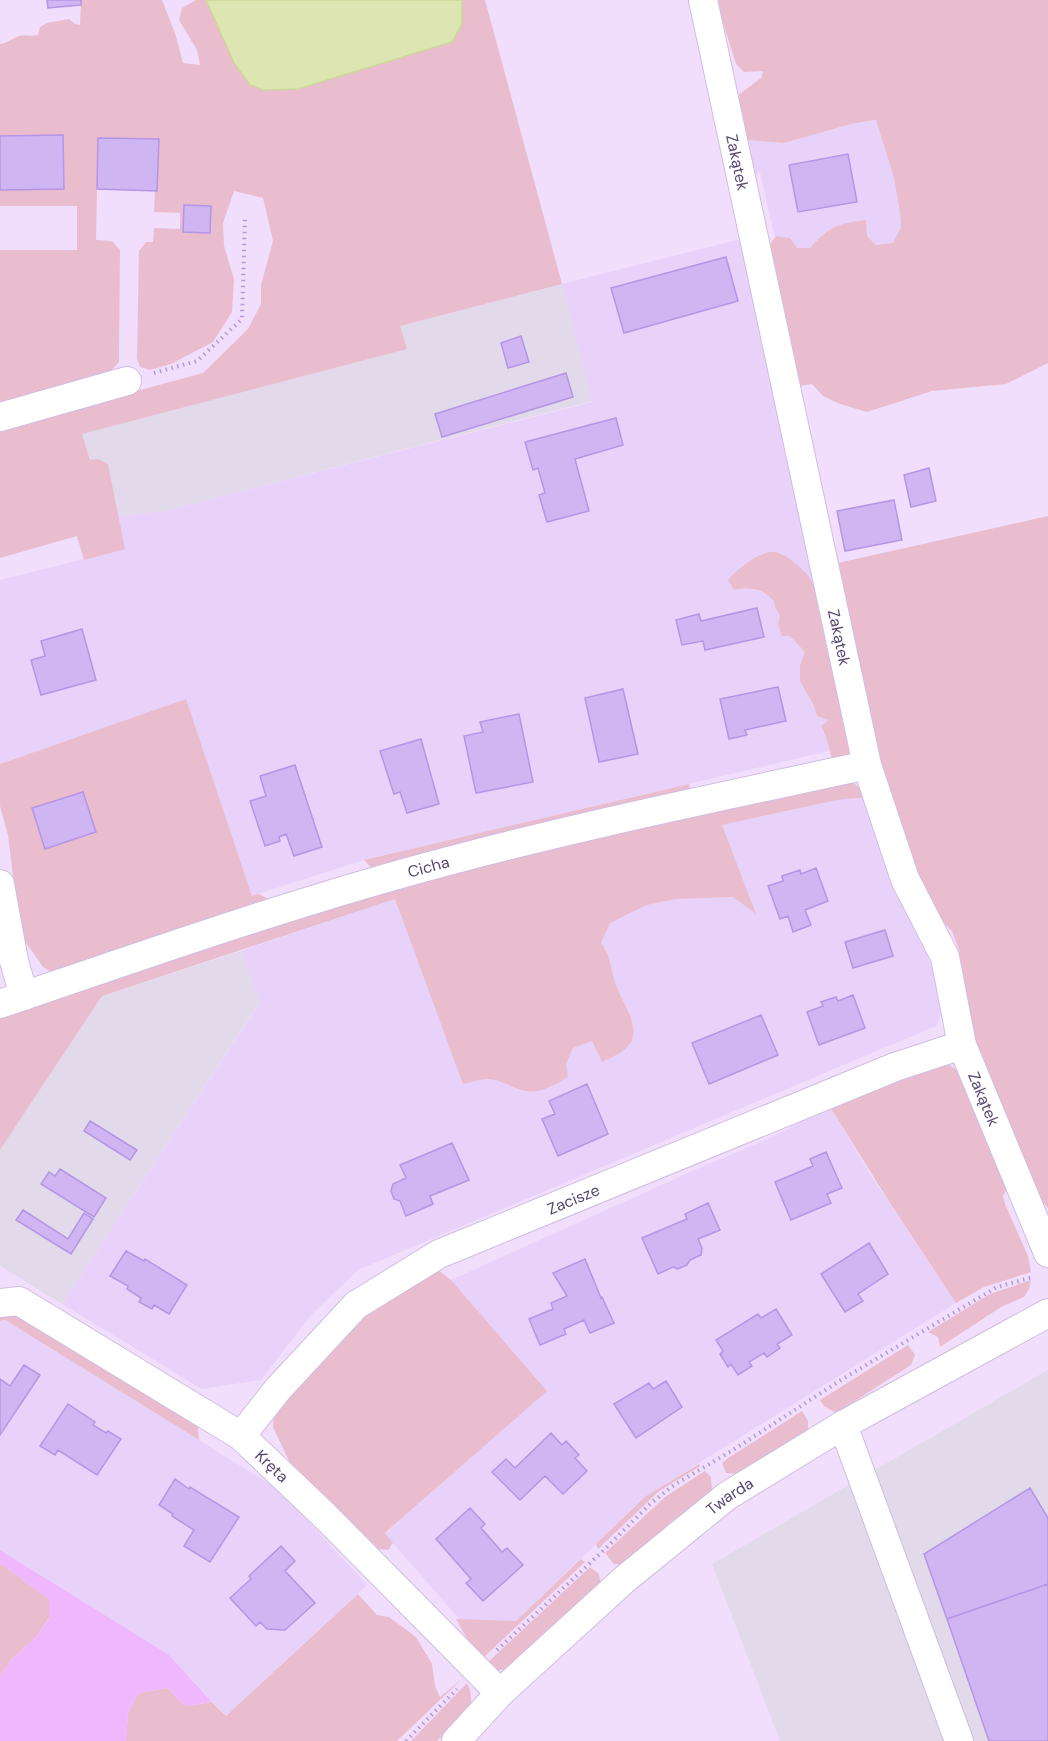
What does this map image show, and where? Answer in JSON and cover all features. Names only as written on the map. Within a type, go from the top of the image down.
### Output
[{"type":"street","name":"Zakątek","points":[[703,0],[867,765],[905,879],[945,957],[962,1045],[1048,1253]]},
{"type":"street","points":[[0,417],[127,381]]},
{"type":"street","name":"Cicha","points":[[12,1000],[272,914],[425,867],[576,828],[867,765]]},
{"type":"street","points":[[0,884],[14,961],[12,1000]]},
{"type":"street","name":"Zacisze","points":[[241,1436],[278,1389],[356,1305],[440,1254],[896,1066],[962,1045]]},
{"type":"street","name":"Kręta","points":[[0,1303],[19,1301],[241,1436],[325,1516],[500,1694]]},
{"type":"street","name":"Twarda","points":[[456,1741],[500,1694],[624,1579],[727,1496],[843,1425],[1048,1313]]},
{"type":"street","points":[[843,1425],[959,1741]]},
{"type":"path","points":[[127,381],[197,361],[242,320],[245,219]]},
{"type":"shaded area","points":[[81,0],[162,0],[175,33],[183,63],[200,65],[197,50],[179,20],[182,8],[196,0],[206,0],[234,63],[462,24],[462,0],[485,0],[562,284],[400,326],[407,349],[82,434],[90,460],[98,459],[108,464],[125,549],[84,560],[77,536],[0,558],[0,428],[203,373],[248,329],[261,304],[261,285],[273,241],[263,198],[234,191],[223,223],[224,246],[234,279],[232,312],[213,342],[171,364],[150,370],[140,367],[137,358],[139,251],[146,242],[153,242],[154,228],[180,229],[180,213],[154,212],[155,191],[97,189],[96,240],[112,241],[120,250],[119,362],[101,382],[0,412],[0,250],[77,250],[77,206],[0,206],[0,44],[19,36],[38,35],[40,27],[47,23],[69,19],[80,25]]},
{"type":"shaded area","points":[[206,0],[462,0],[462,24],[452,42],[298,89],[264,90],[250,85],[234,63]]},
{"type":"shaded area","points":[[716,0],[1048,0],[1048,363],[1006,384],[932,391],[867,412],[823,396],[812,384],[800,386],[768,247],[776,236],[790,238],[797,248],[810,248],[835,227],[866,220],[867,236],[876,245],[893,243],[901,227],[894,178],[876,120],[851,124],[784,143],[748,140],[736,97],[761,78],[763,71],[744,72],[736,64]]},
{"type":"shaded area","points":[[877,120],[894,178],[900,213],[901,227],[893,243],[877,245],[867,236],[866,220],[823,234],[810,248],[796,248],[776,236],[775,238],[760,172],[754,178],[748,140],[784,143],[851,124]]},
{"type":"shaded area","points":[[745,238],[822,609],[811,579],[781,553],[770,552],[739,567],[734,590],[751,588],[768,595],[775,601],[775,607],[780,616],[779,624],[806,652],[800,665],[817,716],[829,720],[825,734],[829,751],[364,860],[252,896],[186,700],[0,764],[0,580],[124,549],[118,516],[164,511],[592,402],[562,284]]},
{"type":"shaded area","points":[[562,284],[592,401],[164,511],[118,516],[108,464],[90,460],[81,434],[406,349],[399,326]]},
{"type":"shaded area","points":[[1048,516],[1048,1208],[1030,1189],[1007,1189],[1003,1196],[1005,1204],[1028,1256],[1031,1272],[984,1287],[956,1303],[830,1107],[930,1063],[949,1065],[993,1092],[966,1010],[959,950],[952,931],[937,916],[852,764],[832,759],[821,726],[829,720],[817,716],[800,681],[800,665],[805,652],[790,636],[782,636],[778,624],[780,616],[774,601],[765,593],[756,590],[734,590],[728,580],[753,559],[765,553],[776,552],[792,561],[810,578],[821,609],[829,565]]},
{"type":"shaded area","points":[[186,699],[252,896],[258,894],[267,898],[269,907],[54,973],[43,967],[20,934],[8,835],[0,806],[0,764]],"holes":[[[83,792],[96,833],[45,849]]]},
{"type":"shaded area","points":[[842,775],[869,797],[837,800],[722,825],[756,914],[733,897],[676,899],[647,905],[610,923],[601,943],[610,961],[617,988],[632,1022],[633,1036],[629,1046],[602,1062],[592,1041],[573,1048],[566,1064],[568,1077],[550,1087],[531,1092],[490,1079],[463,1084],[395,899],[102,996],[0,1150],[0,1015],[357,899]]},
{"type":"shaded area","points":[[689,784],[691,791],[374,871],[364,860]]},
{"type":"shaded area","points":[[869,797],[945,1004],[936,1026],[358,1270],[311,1315],[261,1380],[202,1389],[62,1304],[260,1003],[241,951],[395,899],[487,1079],[506,1082],[521,1091],[533,1092],[552,1087],[573,1048],[592,1040],[602,1062],[627,1048],[632,1036],[632,1023],[615,985],[606,948],[601,943],[610,923],[647,905],[676,899],[733,897],[755,913],[721,825],[837,800]]},
{"type":"shaded area","points":[[241,951],[260,1002],[62,1304],[0,1266],[0,1150],[102,996]]},
{"type":"shaded area","points":[[830,1107],[868,1171],[956,1303],[646,1496],[516,1621],[460,1620],[385,1534],[546,1391],[451,1280],[770,1138]]},
{"type":"shaded area","points":[[437,1269],[451,1280],[547,1391],[385,1533],[393,1543],[388,1550],[379,1549],[290,1463],[273,1427],[275,1402],[377,1301]]},
{"type":"shaded area","points":[[1031,1280],[1024,1297],[1001,1307],[940,1347],[938,1337],[928,1332],[990,1294]]},
{"type":"shaded area","points":[[18,1308],[197,1419],[199,1440],[5,1320],[0,1321],[0,1312]]},
{"type":"shaded area","points":[[5,1320],[278,1489],[367,1585],[226,1716],[169,1655],[0,1550],[0,1321]]},
{"type":"shaded area","points":[[908,1345],[915,1355],[911,1365],[836,1413],[824,1406],[820,1400]]},
{"type":"shaded area","points":[[1048,1370],[1048,1741],[780,1741],[712,1564]]},
{"type":"shaded area","points":[[802,1411],[808,1421],[808,1430],[740,1474],[726,1473],[722,1463],[728,1458]]},
{"type":"shaded area","points":[[699,1464],[700,1466],[658,1492],[598,1549],[596,1544],[646,1496]]},
{"type":"shaded area","points":[[705,1471],[711,1477],[712,1492],[672,1521],[626,1565],[614,1564],[605,1553],[665,1497]]},
{"type":"shaded area","points":[[581,1559],[585,1562],[483,1658],[473,1649],[456,1619],[516,1621]]},
{"type":"shaded area","points":[[0,1563],[49,1599],[49,1618],[37,1636],[12,1659],[0,1676]]},
{"type":"shaded area","points":[[590,1567],[599,1574],[601,1588],[512,1669],[498,1670],[487,1663]]},
{"type":"shaded area","points":[[358,1594],[377,1615],[389,1617],[416,1637],[432,1664],[435,1686],[440,1697],[463,1678],[397,1741],[126,1741],[128,1713],[138,1693],[168,1688],[185,1706],[212,1702],[226,1716]]},
{"type":"shaded area","points":[[467,1683],[471,1701],[469,1709],[459,1722],[437,1741],[411,1741]]},
{"type":"sand","points":[[0,1550],[169,1655],[212,1702],[185,1706],[168,1688],[138,1693],[128,1713],[126,1741],[0,1741],[0,1676],[12,1659],[37,1636],[49,1619],[49,1599],[0,1563]]},
{"type":"building","points":[[47,0],[81,0],[81,5],[48,8]]},
{"type":"building","points":[[63,135],[64,189],[0,190],[0,136]]},
{"type":"building","points":[[98,138],[159,139],[157,191],[97,189]]},
{"type":"building","points":[[848,154],[857,202],[798,212],[789,165]]},
{"type":"building","points":[[184,205],[211,206],[210,233],[183,232]]},
{"type":"building","points":[[726,257],[738,301],[624,333],[611,288]]},
{"type":"building","points":[[521,336],[529,362],[508,368],[501,343]]},
{"type":"building","points":[[566,373],[573,397],[442,437],[435,414]]},
{"type":"building","points":[[616,418],[623,445],[575,459],[589,511],[547,522],[539,495],[545,493],[538,468],[533,470],[525,442]]},
{"type":"building","points":[[929,468],[936,501],[911,507],[904,475]]},
{"type":"building","points":[[894,500],[902,540],[845,551],[837,511]]},
{"type":"building","points":[[757,608],[764,637],[705,650],[703,641],[682,645],[676,620],[699,614],[701,621]]},
{"type":"building","points":[[82,629],[96,680],[41,695],[31,660],[45,656],[41,641]]},
{"type":"building","points":[[778,687],[786,721],[745,730],[747,735],[729,739],[720,699]]},
{"type":"building","points":[[623,689],[638,754],[599,762],[585,698]]},
{"type":"building","points":[[519,714],[533,782],[476,793],[464,736],[483,732],[480,722]]},
{"type":"building","points":[[421,739],[439,804],[407,813],[400,792],[394,794],[380,751]]},
{"type":"building","points":[[295,765],[322,847],[294,856],[286,834],[279,837],[280,841],[265,846],[250,801],[266,796],[260,776]]},
{"type":"building","points":[[83,792],[96,832],[45,849],[32,808]]},
{"type":"building","points":[[816,868],[828,901],[805,910],[811,925],[793,932],[788,916],[780,919],[768,886],[783,881],[782,876],[800,870],[801,874]]},
{"type":"building","points":[[885,930],[893,956],[853,968],[845,942]]},
{"type":"building","points":[[853,995],[865,1028],[819,1045],[807,1012],[823,1006],[821,1002],[836,997],[838,1001]]},
{"type":"building","points":[[761,1015],[778,1055],[709,1084],[692,1043]]},
{"type":"building","points":[[587,1084],[608,1134],[558,1156],[542,1119],[555,1114],[549,1101]]},
{"type":"building","points":[[90,1121],[137,1150],[130,1160],[84,1131]]},
{"type":"building","points":[[452,1143],[469,1180],[430,1196],[433,1204],[406,1216],[400,1201],[394,1199],[391,1191],[393,1184],[406,1178],[400,1165]]},
{"type":"building","points":[[826,1152],[842,1188],[827,1194],[831,1203],[791,1220],[775,1182],[813,1166],[810,1159]]},
{"type":"building","points":[[60,1169],[106,1198],[94,1217],[41,1184],[49,1172],[55,1176]]},
{"type":"building","points":[[708,1203],[720,1230],[698,1239],[702,1248],[701,1255],[690,1260],[687,1265],[678,1269],[673,1267],[658,1274],[642,1238],[687,1219],[685,1214]]},
{"type":"building","points":[[23,1210],[68,1239],[84,1213],[93,1219],[71,1254],[16,1220]]},
{"type":"building","points":[[869,1243],[888,1274],[858,1294],[863,1301],[845,1312],[821,1274]]},
{"type":"building","points":[[126,1251],[144,1261],[145,1259],[187,1285],[169,1314],[154,1305],[152,1309],[139,1302],[141,1298],[127,1289],[128,1286],[110,1276]]},
{"type":"building","points":[[585,1259],[614,1323],[590,1333],[584,1320],[564,1329],[566,1334],[540,1345],[529,1319],[553,1309],[551,1303],[567,1296],[553,1273]]},
{"type":"building","points":[[776,1309],[792,1335],[777,1344],[780,1348],[767,1357],[764,1353],[749,1362],[752,1366],[738,1375],[731,1364],[728,1367],[720,1354],[723,1351],[716,1340],[758,1314],[761,1318]]},
{"type":"building","points":[[24,1365],[40,1375],[0,1435],[0,1379],[10,1386]]},
{"type":"building","points":[[666,1381],[682,1407],[636,1438],[614,1404],[649,1383],[653,1389]]},
{"type":"building","points":[[68,1404],[95,1422],[93,1425],[121,1439],[97,1475],[58,1450],[55,1455],[40,1446]]},
{"type":"building","points":[[551,1433],[562,1445],[566,1441],[579,1455],[575,1458],[587,1471],[563,1494],[545,1476],[520,1500],[492,1472],[506,1459],[515,1468]]},
{"type":"building","points":[[175,1479],[239,1517],[210,1562],[184,1546],[194,1530],[159,1505]]},
{"type":"building","points":[[1030,1488],[1048,1518],[1048,1584],[947,1619],[924,1554]]},
{"type":"building","points":[[470,1508],[485,1524],[481,1528],[502,1552],[507,1548],[523,1565],[483,1601],[466,1583],[471,1579],[436,1539]]},
{"type":"building","points":[[281,1546],[295,1561],[285,1571],[315,1603],[285,1630],[267,1629],[260,1622],[256,1626],[230,1598],[251,1579],[249,1576]]},
{"type":"building","points":[[1048,1584],[1048,1741],[989,1741],[947,1619]]}]
